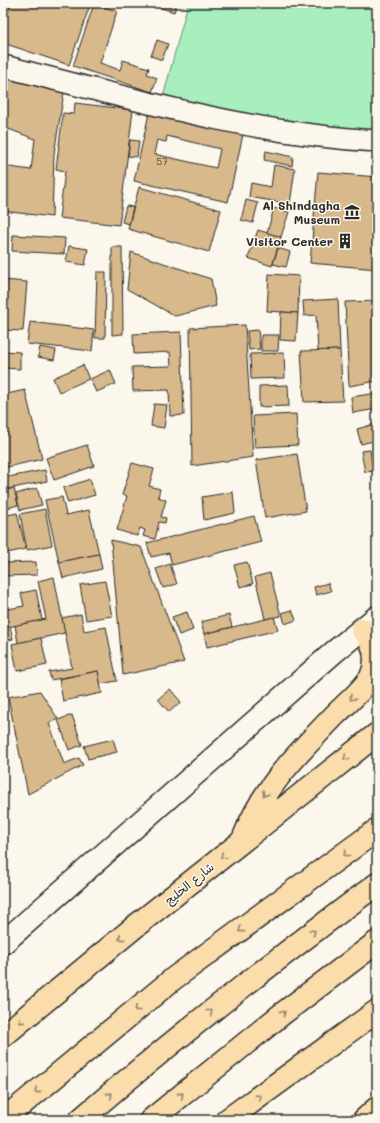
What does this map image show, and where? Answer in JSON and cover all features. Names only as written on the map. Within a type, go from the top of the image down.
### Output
[{"type":"main road","points":[[243,840],[251,819],[274,781],[288,763],[367,683],[371,677],[375,664],[375,650],[368,635],[369,623]]},
{"type":"main road","name":"شارع الخليج","points":[[3,1036],[137,925],[377,734]]},
{"type":"main road","points":[[3,1120],[174,979],[377,830]]},
{"type":"main road","points":[[80,1120],[273,961],[377,884]]},
{"type":"main road","points":[[151,1120],[282,1014],[377,942]]},
{"type":"main road","points":[[227,1120],[377,1011]]},
{"type":"street","points":[[3,66],[187,112],[268,129],[377,141]]},
{"type":"street","points":[[3,943],[369,623]]},
{"type":"green space","points":[[188,3],[377,3],[377,140],[161,105]]},
{"type":"building","points":[[11,3],[83,3],[90,5],[69,65],[3,43],[3,27]]},
{"type":"building","points":[[145,3],[177,3],[174,12]]},
{"type":"building","points":[[94,4],[117,11],[100,63],[120,70],[123,60],[149,68],[147,74],[157,78],[152,92],[73,66]]},
{"type":"building","points":[[157,40],[168,44],[162,60],[151,56]]},
{"type":"building","points":[[3,74],[64,92],[54,154],[52,217],[3,211],[3,166],[31,170],[35,139],[3,127]]},
{"type":"building","points":[[75,103],[133,110],[119,225],[59,218],[65,171],[56,169],[63,113],[74,114]]},
{"type":"building","points":[[150,109],[244,130],[228,202],[134,181]],"holes":[[[167,136],[220,149],[216,168],[154,154],[157,140],[166,142]]]},
{"type":"building","points":[[130,140],[139,141],[137,157],[128,156]]},
{"type":"building","points":[[266,151],[293,157],[292,166],[264,160]]},
{"type":"building","points":[[274,165],[295,169],[290,204],[249,197],[251,183],[271,187]]},
{"type":"building","name":"Visitor Center","points":[[318,172],[377,177],[377,269],[310,263]]},
{"type":"building","points":[[139,187],[221,210],[209,252],[128,229]]},
{"type":"building","points":[[246,200],[258,203],[253,223],[241,220]]},
{"type":"building","points":[[126,206],[133,207],[129,224],[122,222]]},
{"type":"building","points":[[274,208],[289,212],[281,237],[267,233]]},
{"type":"building","points":[[258,230],[281,237],[272,266],[248,258]]},
{"type":"building","points":[[13,235],[65,238],[64,254],[12,251]]},
{"type":"building","points":[[69,246],[88,249],[85,265],[66,262]]},
{"type":"building","points":[[112,247],[122,247],[123,334],[112,335]]},
{"type":"building","points":[[278,248],[290,252],[286,267],[273,264]]},
{"type":"building","points":[[131,252],[211,279],[216,306],[175,316],[127,289]]},
{"type":"building","points":[[97,272],[106,272],[105,338],[95,338]]},
{"type":"building","points":[[269,274],[299,276],[298,313],[267,311]]},
{"type":"building","points":[[3,280],[27,282],[23,331],[3,330]]},
{"type":"building","points":[[338,299],[340,350],[318,351],[316,315],[304,316],[303,301]]},
{"type":"building","points":[[377,301],[377,381],[349,386],[345,302]]},
{"type":"building","points":[[281,312],[298,313],[296,341],[280,340]]},
{"type":"building","points":[[30,322],[94,330],[92,351],[27,344]]},
{"type":"building","points":[[245,325],[253,457],[192,466],[190,328]]},
{"type":"building","points":[[258,330],[260,349],[249,350],[247,331]]},
{"type":"building","points":[[181,332],[184,415],[170,416],[169,390],[133,391],[132,367],[171,366],[170,352],[134,354],[133,334]]},
{"type":"building","points":[[261,335],[279,335],[278,351],[261,351]]},
{"type":"building","points":[[40,347],[56,350],[54,360],[38,357]]},
{"type":"building","points":[[340,350],[343,401],[304,402],[301,351]]},
{"type":"building","points":[[3,351],[20,352],[20,369],[3,368]]},
{"type":"building","points":[[284,353],[285,378],[251,379],[250,354]]},
{"type":"building","points":[[83,365],[89,379],[59,392],[53,378]]},
{"type":"building","points":[[110,370],[116,384],[96,392],[90,379]]},
{"type":"building","points":[[288,385],[289,406],[259,407],[259,386]]},
{"type":"building","points":[[25,390],[42,459],[3,468],[3,395]]},
{"type":"building","points":[[377,393],[377,409],[353,413],[351,397]]},
{"type":"building","points":[[154,404],[167,405],[164,428],[151,426]]},
{"type":"building","points":[[296,414],[298,445],[255,447],[253,416]]},
{"type":"building","points":[[375,424],[377,440],[361,444],[357,429]]},
{"type":"building","points":[[87,445],[94,466],[54,480],[46,458]]},
{"type":"building","points":[[377,449],[377,470],[375,470],[372,450]]},
{"type":"building","points":[[370,450],[373,471],[365,472],[361,451]]},
{"type":"building","points":[[297,454],[306,511],[265,518],[256,460]]},
{"type":"building","points":[[132,463],[154,469],[149,486],[160,489],[158,497],[166,500],[161,517],[166,518],[165,523],[159,522],[155,539],[143,536],[145,530],[140,528],[137,536],[117,530],[127,496],[122,495]]},
{"type":"building","points":[[45,470],[47,481],[3,490],[3,478]]},
{"type":"building","points":[[90,479],[95,495],[68,503],[63,488]]},
{"type":"building","points":[[14,488],[18,505],[3,509],[3,491]]},
{"type":"building","points":[[37,488],[42,505],[20,510],[16,494]]},
{"type":"building","points":[[233,492],[235,513],[204,520],[202,497]]},
{"type":"building","points":[[62,497],[66,515],[89,510],[99,554],[59,562],[45,500]]},
{"type":"building","points":[[45,509],[52,545],[27,550],[20,514]]},
{"type":"building","points":[[17,513],[26,549],[7,553],[3,539],[3,516]]},
{"type":"building","points":[[254,516],[261,542],[172,565],[169,553],[151,557],[147,543]]},
{"type":"building","points":[[111,540],[141,547],[184,662],[123,675]]},
{"type":"building","points":[[99,554],[102,569],[63,578],[59,562]]},
{"type":"building","points":[[36,562],[37,575],[3,576],[3,563]]},
{"type":"building","points":[[247,562],[253,584],[240,587],[234,565]]},
{"type":"building","points":[[170,564],[177,584],[163,588],[156,569]]},
{"type":"building","points":[[270,573],[281,616],[265,619],[255,577]]},
{"type":"building","points":[[54,577],[65,633],[18,643],[15,625],[46,619],[38,581]]},
{"type":"building","points":[[105,581],[112,616],[86,620],[80,585]]},
{"type":"building","points":[[328,583],[331,591],[316,595],[314,587]]},
{"type":"building","points":[[36,590],[42,620],[3,628],[3,610],[24,606],[21,593]]},
{"type":"building","points":[[292,610],[296,620],[285,624],[282,613]]},
{"type":"building","points":[[187,612],[193,630],[179,635],[172,617]]},
{"type":"building","points":[[81,614],[84,631],[106,627],[117,681],[100,684],[98,671],[51,680],[49,672],[72,668],[62,618]]},
{"type":"building","points":[[229,615],[232,627],[204,634],[201,622]]},
{"type":"building","points":[[274,617],[278,630],[207,647],[204,634]]},
{"type":"building","points":[[10,626],[13,639],[3,641],[3,628]]},
{"type":"building","points":[[41,638],[47,665],[17,671],[12,644]]},
{"type":"building","points":[[98,671],[102,693],[63,701],[59,679]]},
{"type":"building","points":[[170,689],[181,702],[169,712],[158,699]]},
{"type":"building","points":[[40,691],[58,719],[49,723],[64,764],[79,758],[83,765],[28,794],[8,697]]},
{"type":"building","points":[[72,715],[82,745],[69,750],[58,720]]},
{"type":"building","points":[[113,739],[117,752],[88,759],[84,746]]},
{"type":"place","name":"Al Shindagha Museum","points":[[352,212]]},
{"type":"place","name":"Visitor Center","points":[[345,241]]}]
